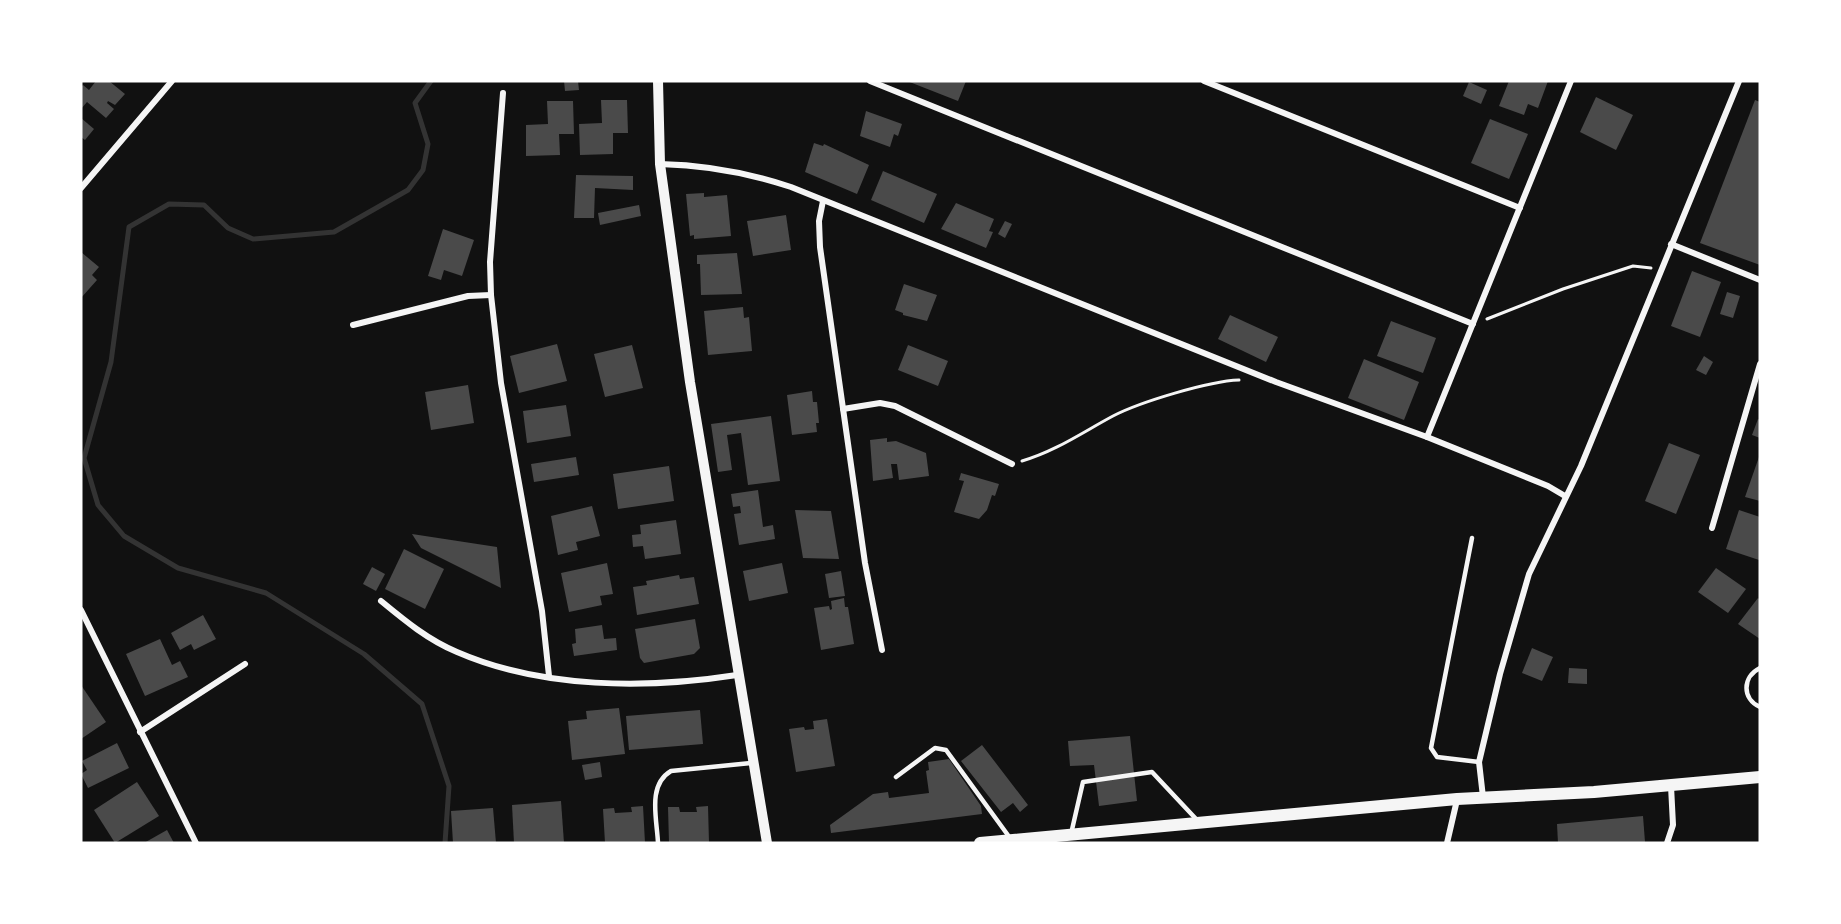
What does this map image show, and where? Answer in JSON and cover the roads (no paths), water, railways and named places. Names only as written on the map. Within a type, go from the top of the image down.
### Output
[{"type":"main road","points":[[980,843],[1457,799],[1671,786],[1760,777]]},
{"type":"street","points":[[81,188],[172,81]]},
{"type":"street","points":[[658,81],[660,164],[704,480],[751,763],[767,843]]},
{"type":"street","points":[[870,81],[1473,324]]},
{"type":"street","points":[[1204,81],[1520,208]]},
{"type":"street","points":[[1427,437],[1571,81]]},
{"type":"street","points":[[1483,797],[1479,762],[1500,674],[1529,574],[1581,466],[1739,81]]},
{"type":"street","points":[[503,93],[490,262],[491,295],[501,383],[542,611],[549,676]]},
{"type":"street","points":[[660,164],[691,165],[748,175],[791,187],[1276,382],[1427,437],[1548,486],[1565,496]]},
{"type":"street","points":[[823,201],[819,221],[820,247],[865,563],[882,650]]},
{"type":"street","points":[[1671,244],[1760,280]]},
{"type":"street","points":[[353,325],[468,296],[491,295]]},
{"type":"street","points":[[1712,528],[1760,364]]},
{"type":"street","points":[[843,408],[880,403],[895,406],[1012,464]]},
{"type":"street","points":[[381,601],[413,627],[456,652],[497,666],[581,681],[650,683],[737,675]]},
{"type":"street","points":[[81,609],[196,843]]},
{"type":"street","points":[[140,732],[245,664]]},
{"type":"street","points":[[1667,843],[1673,825],[1671,786]]},
{"type":"street","points":[[1447,843],[1457,799]]},
{"type":"lane","points":[[1472,538],[1431,748],[1437,757],[1479,762]]},
{"type":"lane","points":[[1760,668],[1751,675],[1746,688],[1750,701],[1760,708]]},
{"type":"lane","points":[[896,777],[935,748],[946,750],[1017,841]]},
{"type":"lane","points":[[658,843],[656,787],[661,777],[671,771],[751,763]]},
{"type":"lane","points":[[1071,834],[1083,782],[1152,772],[1198,823]]},
{"type":"waterway","points":[[431,81],[415,103],[428,144],[423,170],[408,190],[334,232],[253,239],[228,228],[204,205],[169,204],[129,227],[111,362],[84,458],[98,505],[124,536],[178,568],[266,593],[364,654],[422,704],[449,786],[445,843]]}]
